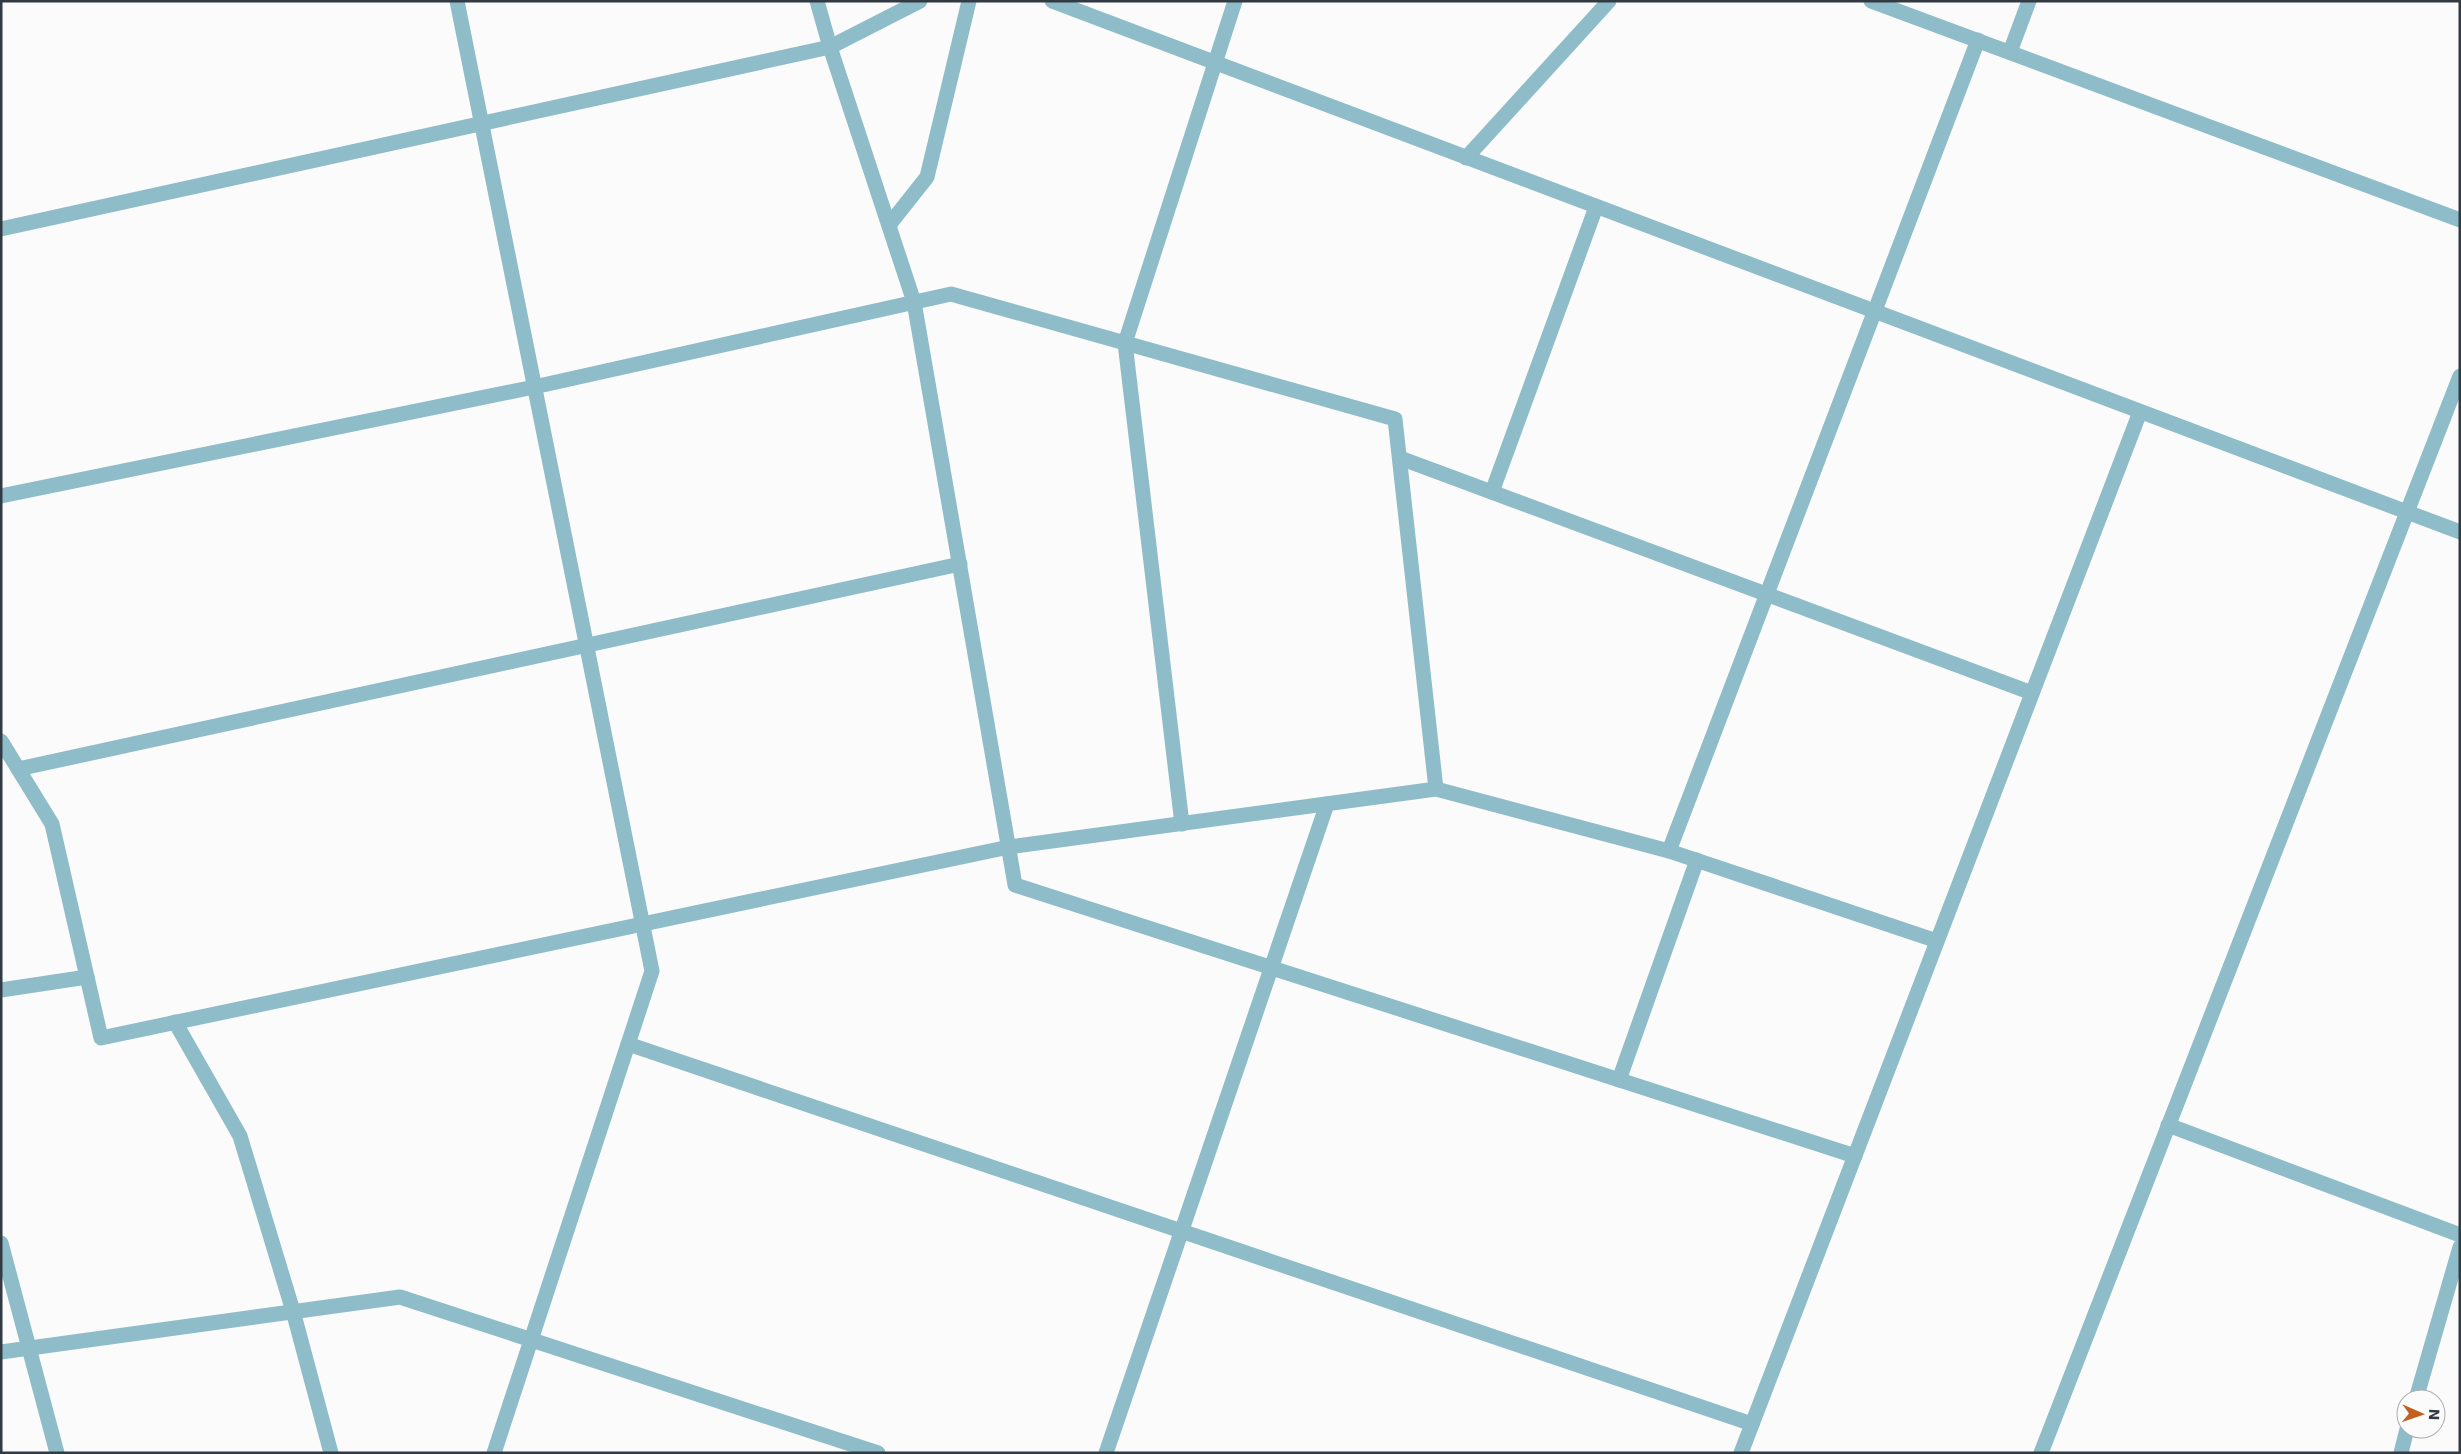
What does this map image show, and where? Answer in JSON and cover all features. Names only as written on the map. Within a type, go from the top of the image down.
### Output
[{"type":"street","points":[[457,1],[652,971],[494,1453]]},
{"type":"street","points":[[817,1],[830,47],[914,302],[1016,885],[1855,1156]]},
{"type":"street","points":[[1,229],[830,47],[920,1]]},
{"type":"street","points":[[889,226],[927,176],[969,1]]},
{"type":"street","points":[[1052,1],[2460,532]]},
{"type":"street","points":[[1182,824],[1125,343],[1234,1]]},
{"type":"street","points":[[1466,158],[1609,1]]},
{"type":"street","points":[[1872,1],[2460,220]]},
{"type":"street","points":[[2010,52],[2029,1]]},
{"type":"street","points":[[1669,851],[1978,40]]},
{"type":"street","points":[[1492,492],[1596,207]]},
{"type":"street","points":[[1,496],[534,387],[952,294],[1395,419],[1436,789]]},
{"type":"street","points":[[2041,1453],[2460,376]]},
{"type":"street","points":[[1741,1453],[2140,412]]},
{"type":"street","points":[[1400,458],[2032,693]]},
{"type":"street","points":[[18,769],[960,564]]},
{"type":"street","points":[[1,741],[52,824],[101,1038],[1009,848],[1436,789],[1669,851],[1937,941]]},
{"type":"street","points":[[1106,1453],[1327,804]]},
{"type":"street","points":[[1619,1080],[1697,860]]},
{"type":"street","points":[[1,990],[87,977]]},
{"type":"street","points":[[175,1022],[240,1136],[293,1312],[331,1453]]},
{"type":"street","points":[[628,1044],[1752,1424]]},
{"type":"street","points":[[2168,1125],[2460,1235]]},
{"type":"street","points":[[1,1243],[57,1453]]},
{"type":"street","points":[[2419,1389],[2460,1247]]},
{"type":"street","points":[[1,1352],[400,1297],[878,1453]]},
{"type":"street","points":[[2401,1453],[2405,1439]]}]
